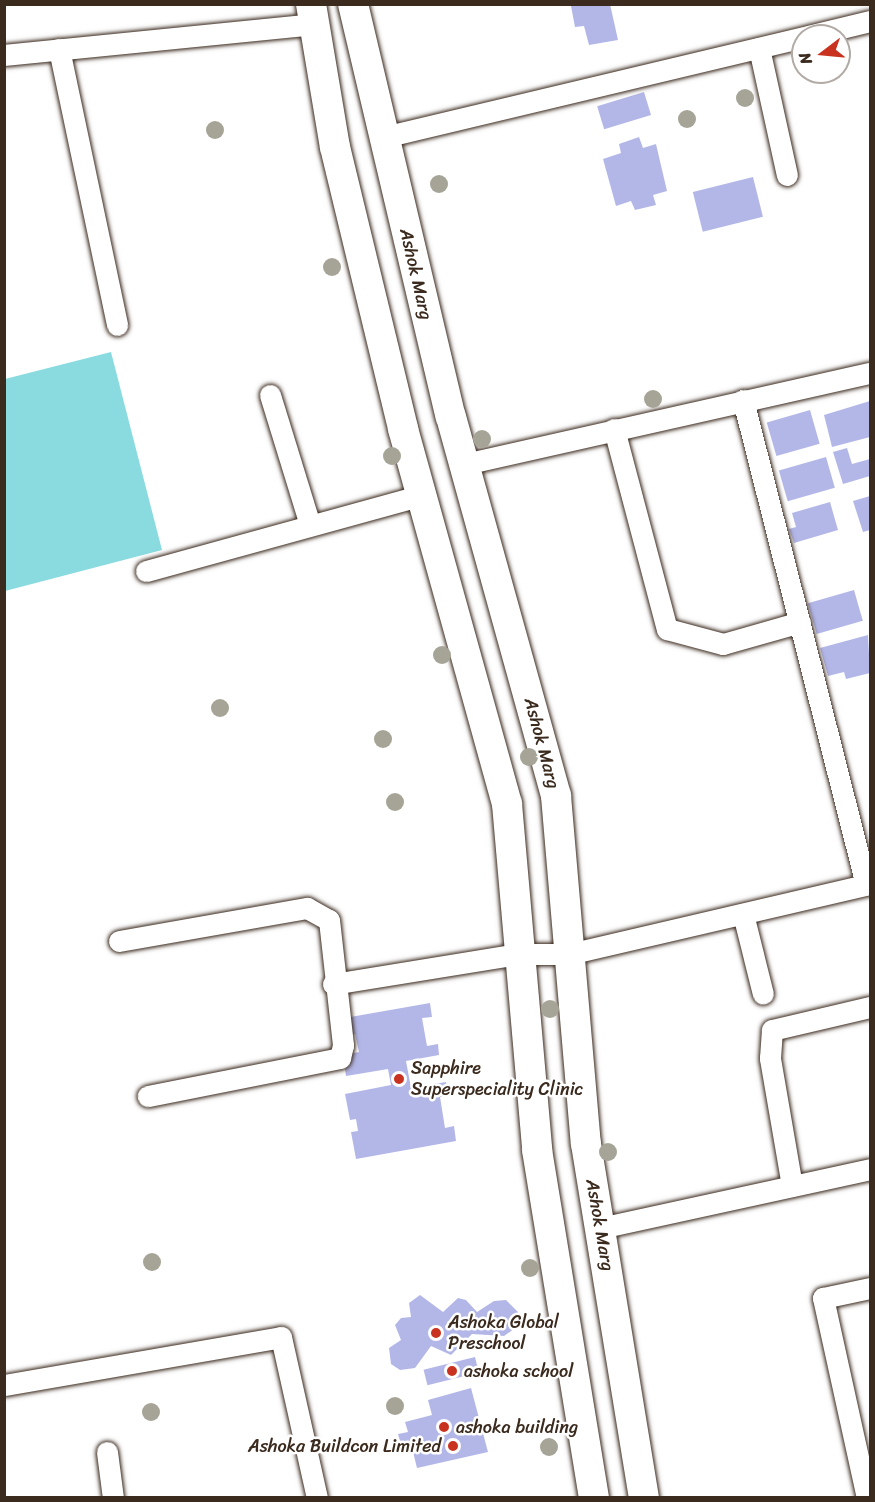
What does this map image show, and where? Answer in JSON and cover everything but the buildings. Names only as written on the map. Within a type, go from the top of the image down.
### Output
[{"type":"street","name":"Ashok Marg","points":[[353,4],[465,464],[556,796],[586,1144],[644,1497]]},
{"type":"street","points":[[4,55],[312,14],[335,147],[422,495],[507,804],[537,1150],[590,1497]]},
{"type":"street","points":[[851,26],[870,21]]},
{"type":"street","points":[[384,137],[791,40]]},
{"type":"street","points":[[759,48],[787,175]]},
{"type":"street","points":[[59,49],[117,325]]},
{"type":"street","points":[[465,464],[870,373]]},
{"type":"street","points":[[270,395],[310,525]]},
{"type":"street","points":[[333,984],[519,954],[569,954],[868,885],[743,400]]},
{"type":"street","points":[[614,429],[668,629],[723,644],[800,622]]},
{"type":"street","points":[[147,571],[422,495]]},
{"type":"street","points":[[118,940],[307,908],[329,920],[333,984],[343,1045],[340,1058],[148,1096]]},
{"type":"street","points":[[743,914],[763,994]]},
{"type":"street","points":[[792,1186],[770,1058],[772,1030],[870,1007]]},
{"type":"street","points":[[600,1228],[870,1169]]},
{"type":"street","points":[[867,1497],[823,1298],[870,1288]]},
{"type":"street","points":[[4,1385],[281,1337],[317,1497]]},
{"type":"street","points":[[107,1452],[113,1497]]},
{"type":"water","points":[[111,352],[162,550],[5,591],[5,379]]},
{"type":"place","name":"Sapphire Superspeciality Clinic","points":[[399,1079]]},
{"type":"place","name":"Ashoka Global Preschool","points":[[436,1333]]},
{"type":"place","name":"ashoka school","points":[[452,1371]]},
{"type":"place","name":"ashoka building","points":[[444,1427]]},
{"type":"place","name":"Ashoka Buildcon Limited","points":[[453,1446]]}]
